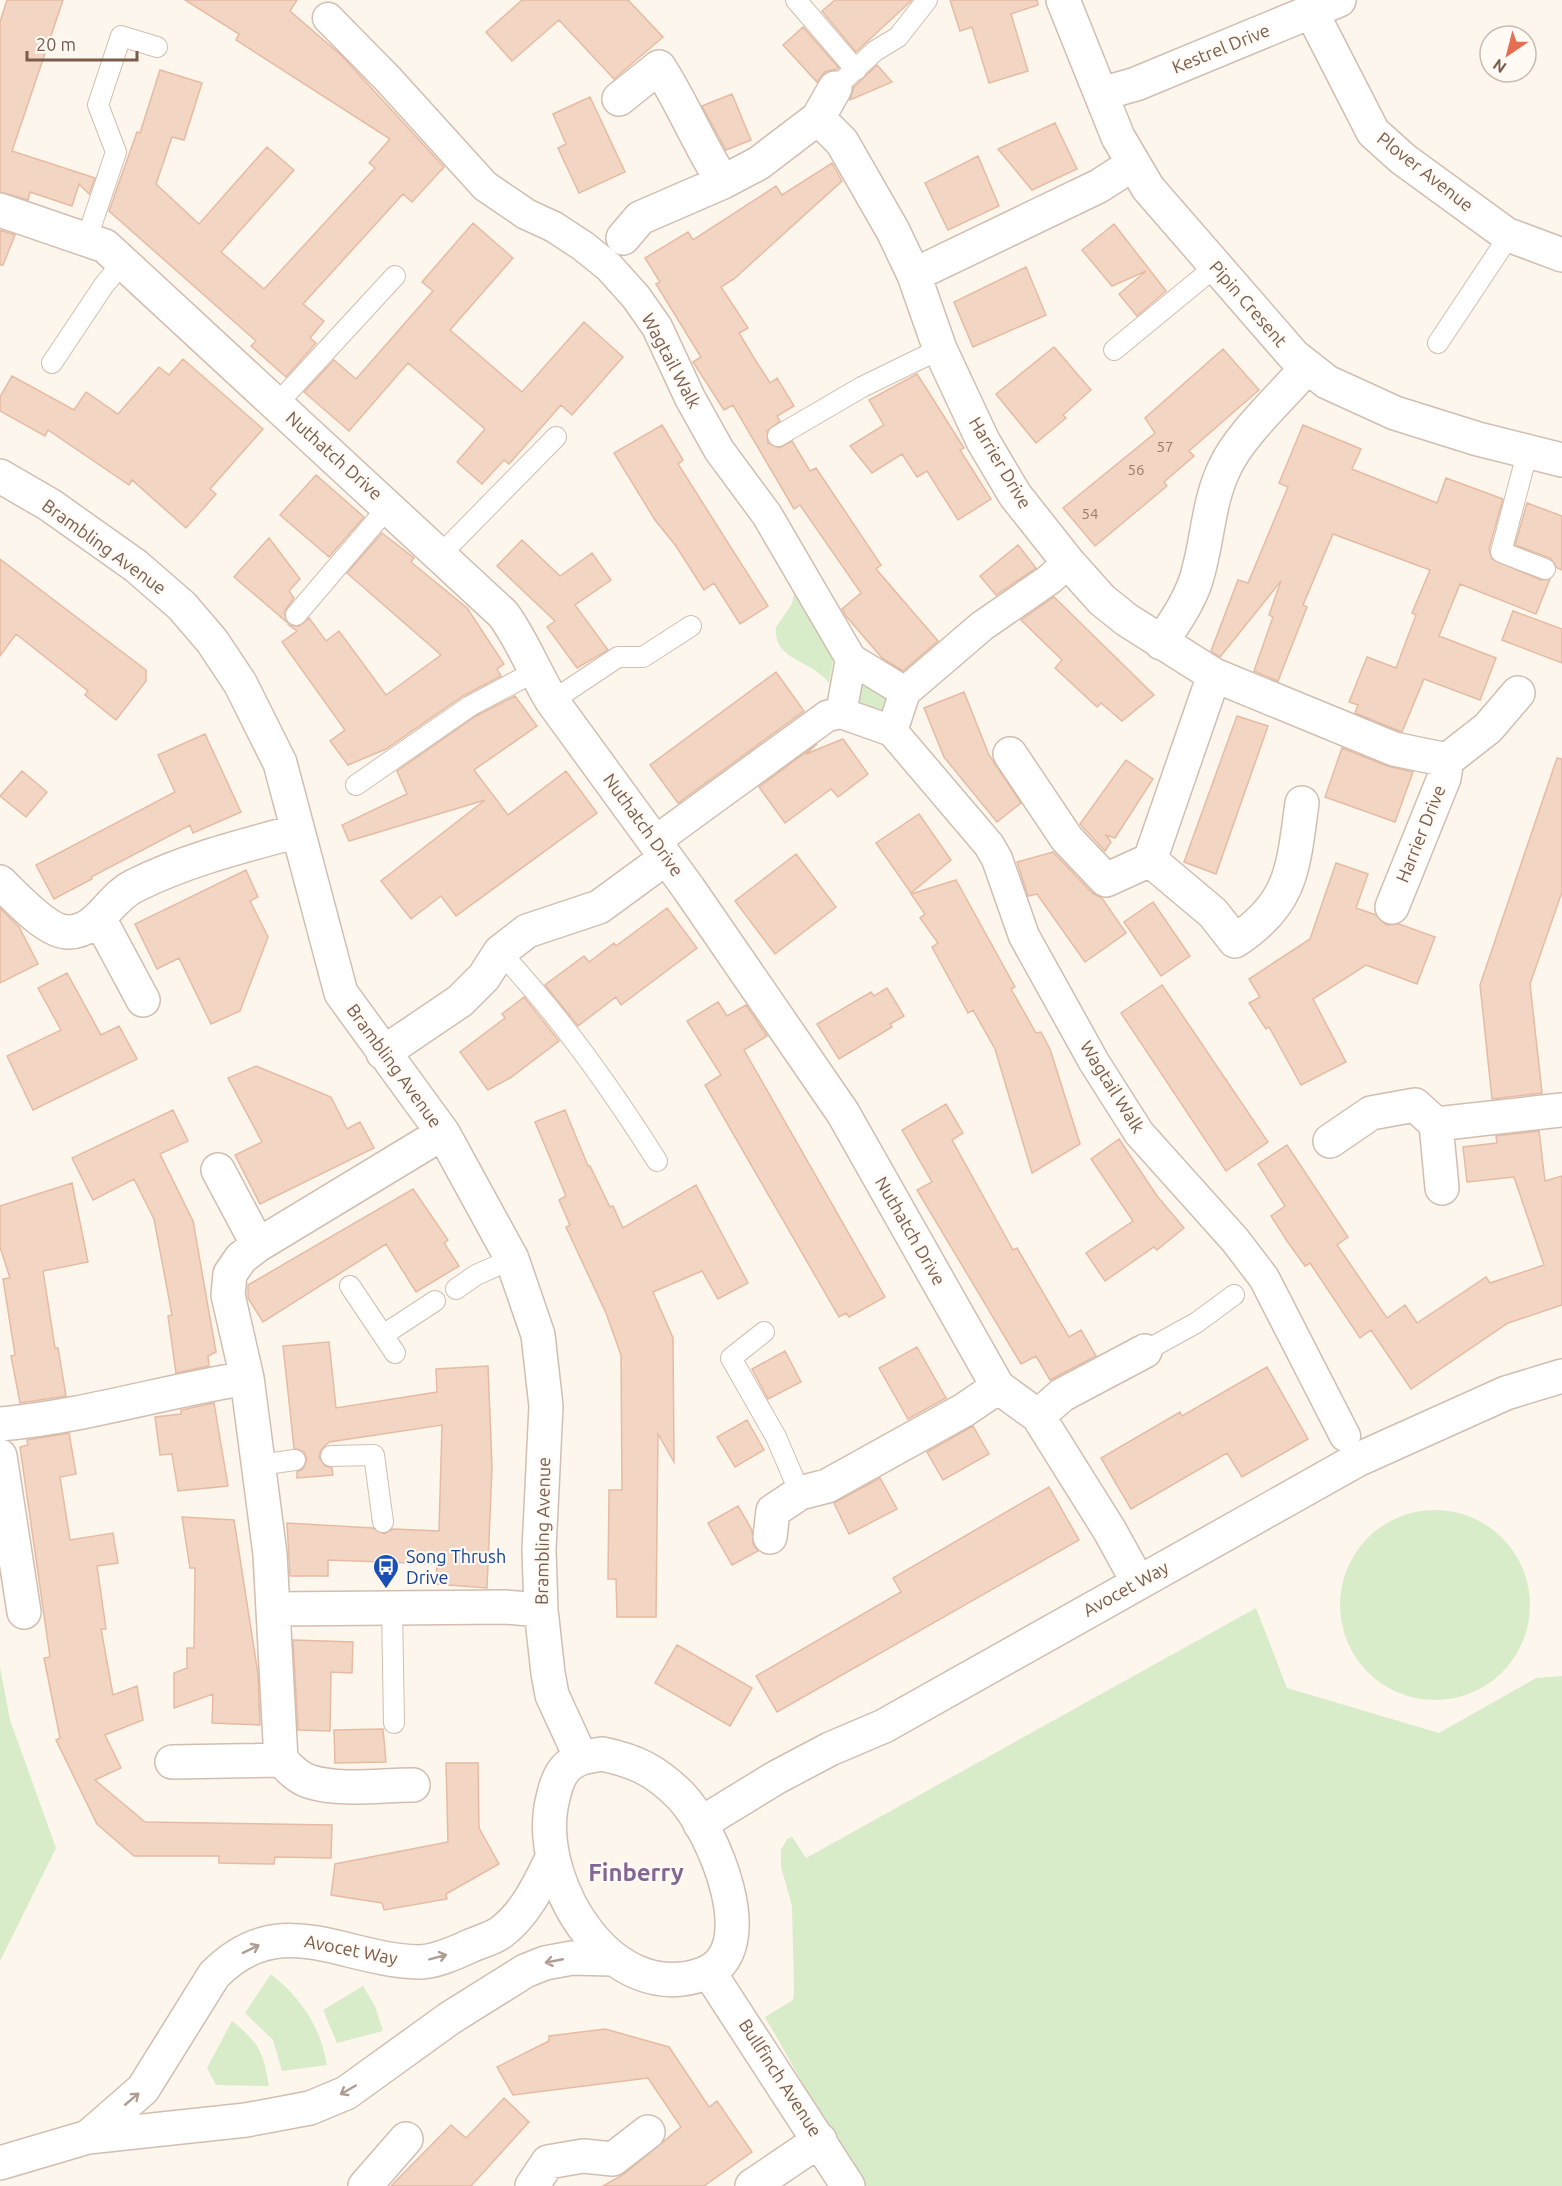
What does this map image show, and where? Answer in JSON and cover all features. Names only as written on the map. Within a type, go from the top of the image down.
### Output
[{"type":"street","name":"Pipin Cresent","points":[[1063,0],[1118,137],[1148,188],[1272,333],[1307,367],[1327,382],[1395,413],[1478,439],[1562,460]]},
{"type":"street","name":"Kestrel Drive","points":[[1101,94],[1136,84],[1309,8]]},
{"type":"street","name":"Plover Avenue","points":[[1309,8],[1373,132],[1403,159],[1509,236],[1562,255]]},
{"type":"street","name":"Wagtail Walk","points":[[328,18],[388,79],[485,186],[526,214],[554,227],[583,246],[609,267],[636,297],[657,327],[690,398],[719,450],[767,515],[851,659],[905,692]]},
{"type":"street","points":[[619,99],[659,67],[677,95],[708,160],[723,182]]},
{"type":"street","points":[[623,238],[640,218],[723,182],[759,163],[818,118],[845,79]]},
{"type":"street","name":"Harrier Drive","points":[[818,118],[842,142],[859,169],[914,275],[940,349],[983,441],[1010,486],[1068,562],[1102,600],[1161,643],[1214,675],[1394,749],[1447,760]]},
{"type":"street","points":[[914,275],[1099,186],[1133,164]]},
{"type":"street","name":"Nuthatch Drive","points":[[0,210],[87,238],[105,246],[124,261],[503,614],[521,638],[534,672],[552,701],[660,850],[843,1113],[998,1387],[1038,1416],[1110,1531],[1138,1582]]},
{"type":"street","points":[[1161,643],[1187,604],[1196,580],[1216,487],[1226,465],[1241,443],[1307,367]]},
{"type":"street","name":"Brambling Avenue","points":[[0,476],[50,505],[136,566],[182,606],[212,641],[240,683],[280,764],[341,993],[443,1133],[512,1259],[538,1335],[546,1406],[539,1550],[541,1610],[552,1695],[581,1758]]},
{"type":"street","points":[[383,1053],[460,1001],[484,977],[500,952],[527,930],[599,907],[660,850],[827,716],[841,713],[892,731],[905,692],[982,626],[1050,579],[1068,562]]},
{"type":"street","points":[[841,713],[851,659]]},
{"type":"street","points":[[1010,754],[1099,885],[1150,860],[1214,675]]},
{"type":"street","name":"Harrier Drive","points":[[1392,907],[1444,778],[1447,760],[1488,728],[1518,693]]},
{"type":"street","name":"Wagtail Walk","points":[[892,731],[989,845],[997,859],[1024,936],[1094,1062],[1143,1138],[1235,1240],[1264,1278],[1345,1436]]},
{"type":"street","points":[[1150,860],[1213,913],[1235,941],[1254,928],[1274,909],[1287,882],[1295,853],[1302,803]]},
{"type":"street","points":[[0,882],[47,925],[66,933],[86,929],[131,887],[207,856],[298,831]]},
{"type":"street","points":[[99,918],[143,1000]]},
{"type":"street","points":[[1330,1141],[1371,1113],[1415,1105],[1436,1124],[1442,1188]]},
{"type":"street","points":[[1436,1124],[1562,1110]]},
{"type":"street","points":[[413,1785],[342,1785],[309,1782],[293,1773],[281,1760],[274,1609],[259,1465],[248,1378],[228,1295],[230,1274],[241,1258],[258,1245],[443,1133]]},
{"type":"street","points":[[218,1170],[258,1245]]},
{"type":"street","points":[[1038,1416],[1062,1395],[1145,1351]]},
{"type":"street","name":"Avocet Way","points":[[700,1824],[777,1777],[830,1749],[884,1726],[1357,1460],[1506,1394],[1562,1376]]},
{"type":"street","points":[[0,1424],[30,1422],[199,1386],[248,1378]]},
{"type":"street","points":[[770,1537],[773,1511],[800,1493],[827,1486],[964,1410],[998,1387]]},
{"type":"street","points":[[0,1456],[24,1612]]},
{"type":"street","points":[[274,1609],[505,1607],[541,1610]]},
{"type":"street","points":[[602,1754],[631,1760],[657,1775],[682,1797],[700,1824],[721,1863],[730,1902],[731,1942],[723,1959],[709,1972],[672,1982],[627,1969],[612,1959],[572,1908],[559,1882],[548,1834],[554,1788],[567,1767],[581,1758],[602,1754]]},
{"type":"street","points":[[172,1762],[281,1760]]},
{"type":"street","name":"Avocet Way","points":[[88,2137],[143,2089],[214,1975],[224,1965],[255,1946],[296,1939],[320,1941],[399,1960],[420,1962],[443,1956],[499,1933],[527,1904],[552,1858]]},
{"type":"street","name":"Avocet Way","points":[[0,2163],[88,2137],[246,2120],[310,2108],[346,2092],[450,2018],[525,1971],[545,1963],[572,1958],[612,1959]]},
{"type":"street","name":"Bullfinch Avenue","points":[[709,1972],[848,2186]]},
{"type":"street","points":[[532,2186],[548,2162],[583,2156],[613,2159],[648,2132]]},
{"type":"street","points":[[365,2186],[406,2139]]},
{"type":"street","points":[[752,2186],[820,2140]]},
{"type":"lane","points":[[796,0],[845,79],[875,51],[898,37],[927,0]]},
{"type":"lane","points":[[87,238],[116,152],[98,105],[121,36],[157,47]]},
{"type":"lane","points":[[1437,344],[1509,236]]},
{"type":"lane","points":[[52,363],[104,285],[124,261]]},
{"type":"lane","points":[[1114,350],[1215,267]]},
{"type":"lane","points":[[277,404],[395,276]]},
{"type":"lane","points":[[778,436],[862,387],[940,349]]},
{"type":"lane","points":[[441,554],[556,437]]},
{"type":"lane","points":[[1528,450],[1501,552],[1545,569]]},
{"type":"lane","points":[[296,615],[389,506]]},
{"type":"lane","points":[[552,701],[618,657],[643,657],[691,626]]},
{"type":"lane","points":[[356,785],[470,706],[534,672]]},
{"type":"lane","points":[[500,952],[524,977],[611,1090],[657,1161]]},
{"type":"lane","points":[[456,1289],[476,1275],[512,1259]]},
{"type":"lane","points":[[350,1286],[395,1353]]},
{"type":"lane","points":[[1145,1351],[1196,1323],[1234,1295]]},
{"type":"lane","points":[[383,1335],[435,1301]]},
{"type":"lane","points":[[764,1332],[731,1358],[776,1437],[800,1493]]},
{"type":"lane","points":[[331,1456],[374,1455],[383,1522]]},
{"type":"lane","points":[[259,1465],[295,1460]]},
{"type":"lane","points":[[392,1607],[394,1723]]},
{"type":"green space","points":[[795,589],[830,648],[833,663],[829,683],[812,668],[780,647],[776,627],[792,604]]},
{"type":"green space","points":[[854,678],[874,692],[894,699],[887,718],[851,709]]},
{"type":"green space","points":[[1444,1510],[1472,1517],[1503,1537],[1523,1568],[1529,1586],[1529,1624],[1523,1642],[1503,1673],[1472,1693],[1454,1699],[1426,1700],[1416,1699],[1390,1689],[1374,1679],[1361,1666],[1347,1642],[1341,1624],[1340,1596],[1341,1586],[1351,1560],[1361,1544],[1374,1531],[1398,1517],[1416,1511]]},
{"type":"green space","points":[[1256,1608],[1287,1688],[1439,1733],[1536,1678],[1562,1676],[1562,2186],[861,2186],[765,2017],[793,2000],[792,1906],[781,1867],[781,1850],[787,1839],[792,1837],[806,1858]]},
{"type":"green space","points":[[0,1667],[10,1720],[56,1848],[0,1961]]},
{"type":"green space","points":[[271,1974],[292,1993],[308,2014],[320,2038],[327,2065],[282,2071],[273,2040],[245,2013]]},
{"type":"green space","points":[[363,1986],[375,2006],[383,2031],[337,2043],[323,2010]]},
{"type":"green space","points":[[232,2021],[254,2042],[262,2056],[269,2086],[216,2085],[207,2068]]},
{"type":"building","points":[[7,0],[63,0],[12,151],[95,178],[89,194],[79,184],[72,206],[30,192],[28,200],[0,192],[0,22]]},
{"type":"building","points":[[185,0],[297,0],[290,11],[342,56],[444,167],[412,202],[403,194],[303,304],[324,321],[310,338],[316,343],[286,377],[251,346],[256,341],[109,211],[137,132],[140,133],[160,70],[202,83],[184,140],[172,137],[156,184],[199,224],[267,147],[294,170],[221,252],[264,289],[375,168],[369,163],[390,139],[236,40],[239,34]]},
{"type":"building","points":[[522,0],[628,0],[663,37],[614,79],[559,20],[512,61],[486,32]]},
{"type":"building","points":[[835,0],[912,0],[856,52],[822,11]]},
{"type":"building","points":[[950,0],[1037,0],[1038,5],[1011,14],[1028,71],[989,83],[972,27],[960,31]]},
{"type":"building","points":[[803,27],[839,68],[825,72],[817,82],[783,45]]},
{"type":"building","points":[[877,65],[892,82],[850,100],[854,87]]},
{"type":"building","points":[[732,94],[751,140],[726,150],[702,106]]},
{"type":"building","points":[[590,97],[625,172],[579,193],[558,148],[566,144],[553,114]]},
{"type":"building","points":[[1055,123],[1077,169],[1032,190],[998,149]]},
{"type":"building","points":[[978,156],[999,206],[948,230],[925,183]]},
{"type":"building","points":[[832,163],[842,181],[734,279],[721,287],[748,328],[739,333],[754,358],[770,383],[777,378],[794,406],[777,416],[780,421],[767,431],[768,443],[779,448],[792,441],[810,471],[816,468],[881,565],[876,569],[938,641],[903,671],[882,658],[846,616],[842,609],[861,593],[800,505],[794,509],[733,405],[724,410],[693,362],[701,357],[656,284],[660,282],[645,258],[688,232],[693,240],[776,186],[782,195]]},
{"type":"building","points":[[473,223],[513,258],[450,330],[522,392],[584,322],[623,357],[572,415],[561,405],[509,464],[504,460],[482,484],[457,462],[485,429],[408,363],[349,431],[304,392],[334,360],[356,379],[433,291],[422,282]]},
{"type":"building","points":[[1114,224],[1166,291],[1137,316],[1119,294],[1146,271],[1112,286],[1082,250]]},
{"type":"building","points":[[0,230],[15,235],[3,265],[0,265]]},
{"type":"building","points":[[1026,267],[1046,315],[973,347],[954,302]]},
{"type":"building","points":[[1054,347],[1091,390],[1063,415],[1066,418],[1036,443],[996,394]]},
{"type":"building","points":[[1223,349],[1259,390],[1189,451],[1194,456],[1164,482],[1167,486],[1095,546],[1063,508],[1155,433],[1145,418]]},
{"type":"building","points":[[183,359],[263,429],[210,489],[216,494],[186,528],[132,480],[129,485],[48,430],[45,436],[0,411],[0,397],[12,376],[74,410],[86,392],[118,414],[159,367],[169,375]]},
{"type":"building","points":[[917,374],[964,448],[960,450],[991,499],[958,520],[927,471],[917,477],[902,454],[872,473],[850,446],[884,425],[869,400]]},
{"type":"building","points":[[662,425],[683,460],[678,464],[768,606],[740,624],[714,583],[704,590],[676,546],[655,520],[614,453]]},
{"type":"building","points":[[1303,425],[1361,449],[1352,469],[1437,503],[1446,478],[1503,499],[1489,549],[1492,559],[1541,580],[1550,579],[1536,614],[1460,584],[1439,636],[1496,658],[1480,700],[1424,679],[1402,732],[1355,713],[1358,705],[1349,702],[1367,657],[1396,668],[1416,615],[1412,613],[1430,570],[1333,534],[1303,605],[1307,607],[1278,681],[1254,671],[1273,617],[1269,615],[1281,581],[1220,657],[1211,651],[1238,580],[1248,583],[1288,487],[1279,483]]},
{"type":"building","points":[[316,475],[364,517],[329,557],[280,515]]},
{"type":"building","points":[[1527,503],[1562,516],[1562,570],[1557,568],[1550,558],[1515,545]]},
{"type":"building","points":[[382,533],[414,558],[411,562],[467,608],[504,664],[497,669],[501,676],[463,696],[386,749],[348,765],[330,741],[345,730],[282,642],[297,631],[289,625],[299,626],[309,618],[326,641],[339,631],[386,695],[441,655],[347,573]]},
{"type":"building","points":[[269,538],[300,579],[289,591],[294,598],[284,612],[288,623],[234,577]]},
{"type":"building","points":[[522,540],[560,576],[592,553],[611,580],[575,605],[608,650],[577,668],[547,627],[555,621],[497,566]]},
{"type":"building","points":[[1018,545],[1036,568],[996,595],[980,576]]},
{"type":"building","points":[[0,559],[146,670],[146,681],[116,720],[85,695],[88,691],[16,634],[0,656]]},
{"type":"building","points":[[1054,597],[1154,695],[1122,721],[1101,703],[1097,707],[1055,668],[1062,660],[1021,620]]},
{"type":"building","points":[[1513,611],[1562,629],[1562,663],[1502,640]]},
{"type":"building","points":[[776,672],[804,711],[678,803],[650,765]]},
{"type":"building","points":[[964,692],[989,755],[1021,803],[997,822],[944,757],[924,708]]},
{"type":"building","points":[[515,696],[537,726],[474,770],[508,815],[566,771],[597,813],[456,916],[441,896],[411,919],[381,881],[485,800],[349,841],[342,825],[407,794],[397,771],[476,716]]},
{"type":"building","points":[[1237,716],[1268,726],[1216,874],[1184,862]]},
{"type":"building","points":[[205,734],[241,812],[193,833],[190,825],[54,899],[36,865],[175,792],[158,755]]},
{"type":"building","points":[[843,739],[868,774],[838,797],[831,789],[785,823],[759,787],[817,744],[806,754]]},
{"type":"building","points":[[1342,748],[1387,766],[1413,772],[1395,822],[1325,797]]},
{"type":"building","points":[[1557,758],[1562,759],[1562,892],[1530,984],[1542,1093],[1492,1099],[1480,985]]},
{"type":"building","points":[[1126,760],[1153,779],[1115,838],[1106,835],[1111,842],[1105,851],[1080,824]]},
{"type":"building","points":[[22,771],[47,792],[26,817],[0,796]]},
{"type":"building","points":[[919,814],[951,860],[911,893],[876,843]]},
{"type":"building","points":[[1053,852],[1092,893],[1102,898],[1126,933],[1085,962],[1037,894],[1028,896],[1017,862]]},
{"type":"building","points":[[796,854],[836,907],[775,954],[735,901]]},
{"type":"building","points":[[1336,863],[1368,874],[1356,908],[1376,915],[1386,925],[1399,924],[1435,937],[1417,984],[1366,965],[1313,999],[1346,1062],[1301,1085],[1269,1027],[1266,1029],[1249,1003],[1260,997],[1249,979],[1310,939]]},
{"type":"building","points":[[246,870],[258,897],[250,901],[268,937],[240,1011],[211,1024],[179,958],[157,969],[135,924]]},
{"type":"building","points":[[956,880],[1015,987],[1011,989],[1036,1033],[1041,1032],[1050,1049],[1080,1144],[1032,1173],[995,1049],[973,1010],[968,1013],[932,947],[938,943],[920,918],[925,914],[911,894]]},
{"type":"building","points":[[1153,902],[1190,956],[1161,976],[1124,922]]},
{"type":"building","points":[[0,908],[19,927],[38,964],[0,983]]},
{"type":"building","points":[[667,908],[697,948],[621,1005],[616,997],[578,1026],[545,985],[584,956],[589,962],[614,943],[616,946]]},
{"type":"building","points":[[67,973],[101,1035],[119,1026],[137,1059],[33,1110],[7,1056],[61,1030],[38,988]]},
{"type":"building","points":[[1162,985],[1268,1142],[1226,1171],[1121,1013]]},
{"type":"building","points":[[887,988],[904,1016],[890,1024],[892,1027],[839,1059],[817,1024],[871,992],[874,996]]},
{"type":"building","points":[[524,997],[559,1041],[510,1078],[488,1090],[460,1052],[505,1018],[502,1014]]},
{"type":"building","points":[[718,1002],[727,1016],[746,1005],[767,1036],[744,1050],[885,1297],[849,1317],[846,1313],[839,1317],[705,1085],[721,1075],[687,1021]]},
{"type":"building","points":[[256,1066],[331,1097],[347,1129],[360,1122],[374,1148],[260,1204],[235,1155],[262,1142],[228,1078]]},
{"type":"building","points":[[946,1104],[963,1133],[952,1140],[1013,1250],[1017,1248],[1069,1337],[1081,1330],[1096,1356],[1050,1380],[1036,1356],[1021,1364],[917,1190],[932,1182],[902,1130]]},
{"type":"building","points":[[173,1110],[188,1141],[160,1154],[193,1221],[216,1352],[208,1356],[209,1366],[176,1373],[168,1316],[172,1315],[154,1219],[134,1179],[93,1200],[72,1158]]},
{"type":"building","points":[[565,1110],[588,1166],[610,1207],[613,1206],[623,1228],[696,1185],[748,1283],[718,1299],[702,1271],[653,1292],[673,1338],[674,1462],[658,1434],[656,1617],[617,1617],[616,1579],[608,1579],[609,1490],[622,1490],[621,1355],[606,1313],[566,1227],[570,1225],[559,1200],[566,1196],[535,1122]]},
{"type":"building","points":[[1539,1131],[1545,1181],[1562,1176],[1562,1305],[1508,1323],[1411,1389],[1371,1330],[1360,1338],[1310,1263],[1305,1266],[1287,1241],[1271,1216],[1285,1206],[1258,1164],[1287,1145],[1348,1237],[1337,1245],[1387,1318],[1405,1305],[1417,1323],[1486,1277],[1490,1283],[1544,1265],[1514,1177],[1467,1182],[1463,1147],[1497,1143],[1496,1136]]},
{"type":"building","points":[[1119,1139],[1157,1196],[1184,1228],[1157,1250],[1154,1247],[1105,1281],[1086,1253],[1133,1221],[1091,1159]]},
{"type":"building","points":[[72,1183],[88,1262],[43,1271],[55,1348],[58,1348],[66,1396],[20,1403],[11,1356],[15,1355],[3,1279],[10,1278],[0,1247],[0,1206]]},
{"type":"building","points":[[413,1189],[448,1240],[444,1243],[459,1266],[416,1292],[386,1244],[263,1322],[248,1298],[248,1285]]},
{"type":"building","points":[[329,1342],[336,1408],[437,1392],[436,1369],[488,1366],[492,1467],[487,1588],[436,1584],[437,1564],[328,1560],[328,1576],[290,1576],[287,1523],[373,1528],[384,1534],[393,1529],[439,1531],[442,1425],[329,1442],[321,1450],[319,1457],[325,1466],[332,1468],[333,1475],[297,1478],[297,1472],[303,1469],[307,1459],[304,1452],[294,1448],[283,1346]]},
{"type":"building","points":[[917,1347],[946,1398],[908,1419],[879,1368]]},
{"type":"building","points":[[785,1351],[801,1382],[768,1399],[752,1369]]},
{"type":"building","points":[[1267,1367],[1308,1439],[1242,1477],[1227,1453],[1131,1509],[1101,1458],[1180,1412],[1182,1416]]},
{"type":"building","points":[[214,1403],[228,1486],[178,1491],[172,1454],[160,1455],[155,1417],[181,1414],[181,1410]]},
{"type":"building","points":[[747,1420],[764,1450],[735,1467],[717,1437]]},
{"type":"building","points":[[973,1426],[989,1454],[943,1480],[927,1452]]},
{"type":"building","points":[[69,1433],[76,1474],[60,1477],[70,1540],[113,1533],[118,1563],[97,1566],[106,1629],[101,1629],[113,1695],[137,1686],[143,1720],[105,1735],[121,1768],[95,1780],[145,1822],[332,1825],[331,1858],[275,1857],[274,1864],[219,1863],[219,1856],[134,1856],[97,1824],[56,1740],[60,1738],[44,1658],[50,1657],[20,1447],[28,1445],[27,1440]]},
{"type":"building","points":[[880,1478],[897,1509],[849,1534],[834,1503]]},
{"type":"building","points":[[1049,1487],[1079,1540],[777,1712],[756,1676],[901,1592],[893,1578]]},
{"type":"building","points":[[738,1506],[752,1530],[753,1544],[758,1551],[732,1565],[708,1523]]},
{"type":"building","points":[[182,1517],[234,1520],[258,1674],[260,1725],[212,1723],[213,1694],[174,1708],[174,1673],[187,1668],[187,1648],[194,1648],[195,1568],[190,1568]]},
{"type":"building","points":[[293,1640],[353,1642],[352,1673],[331,1672],[330,1731],[298,1730]]},
{"type":"building","points":[[677,1645],[752,1688],[730,1726],[655,1683]]},
{"type":"building","points":[[383,1729],[386,1762],[335,1763],[334,1730]]},
{"type":"building","points":[[446,1763],[478,1763],[479,1828],[499,1864],[446,1894],[447,1899],[384,1910],[382,1903],[331,1895],[335,1864],[448,1842]]},
{"type":"building","points":[[605,2029],[669,2047],[709,2107],[717,2101],[752,2152],[704,2186],[603,2186],[624,2174],[681,2127],[648,2078],[513,2095],[497,2067],[549,2041],[549,2036]]},
{"type":"building","points":[[504,2098],[529,2122],[471,2186],[391,2186],[451,2125],[466,2138]]},
{"type":"place","name":"Song Thrush Drive","points":[[386,1590]]},
{"type":"district","name":"Finberry","points":[[636,1873]]}]
